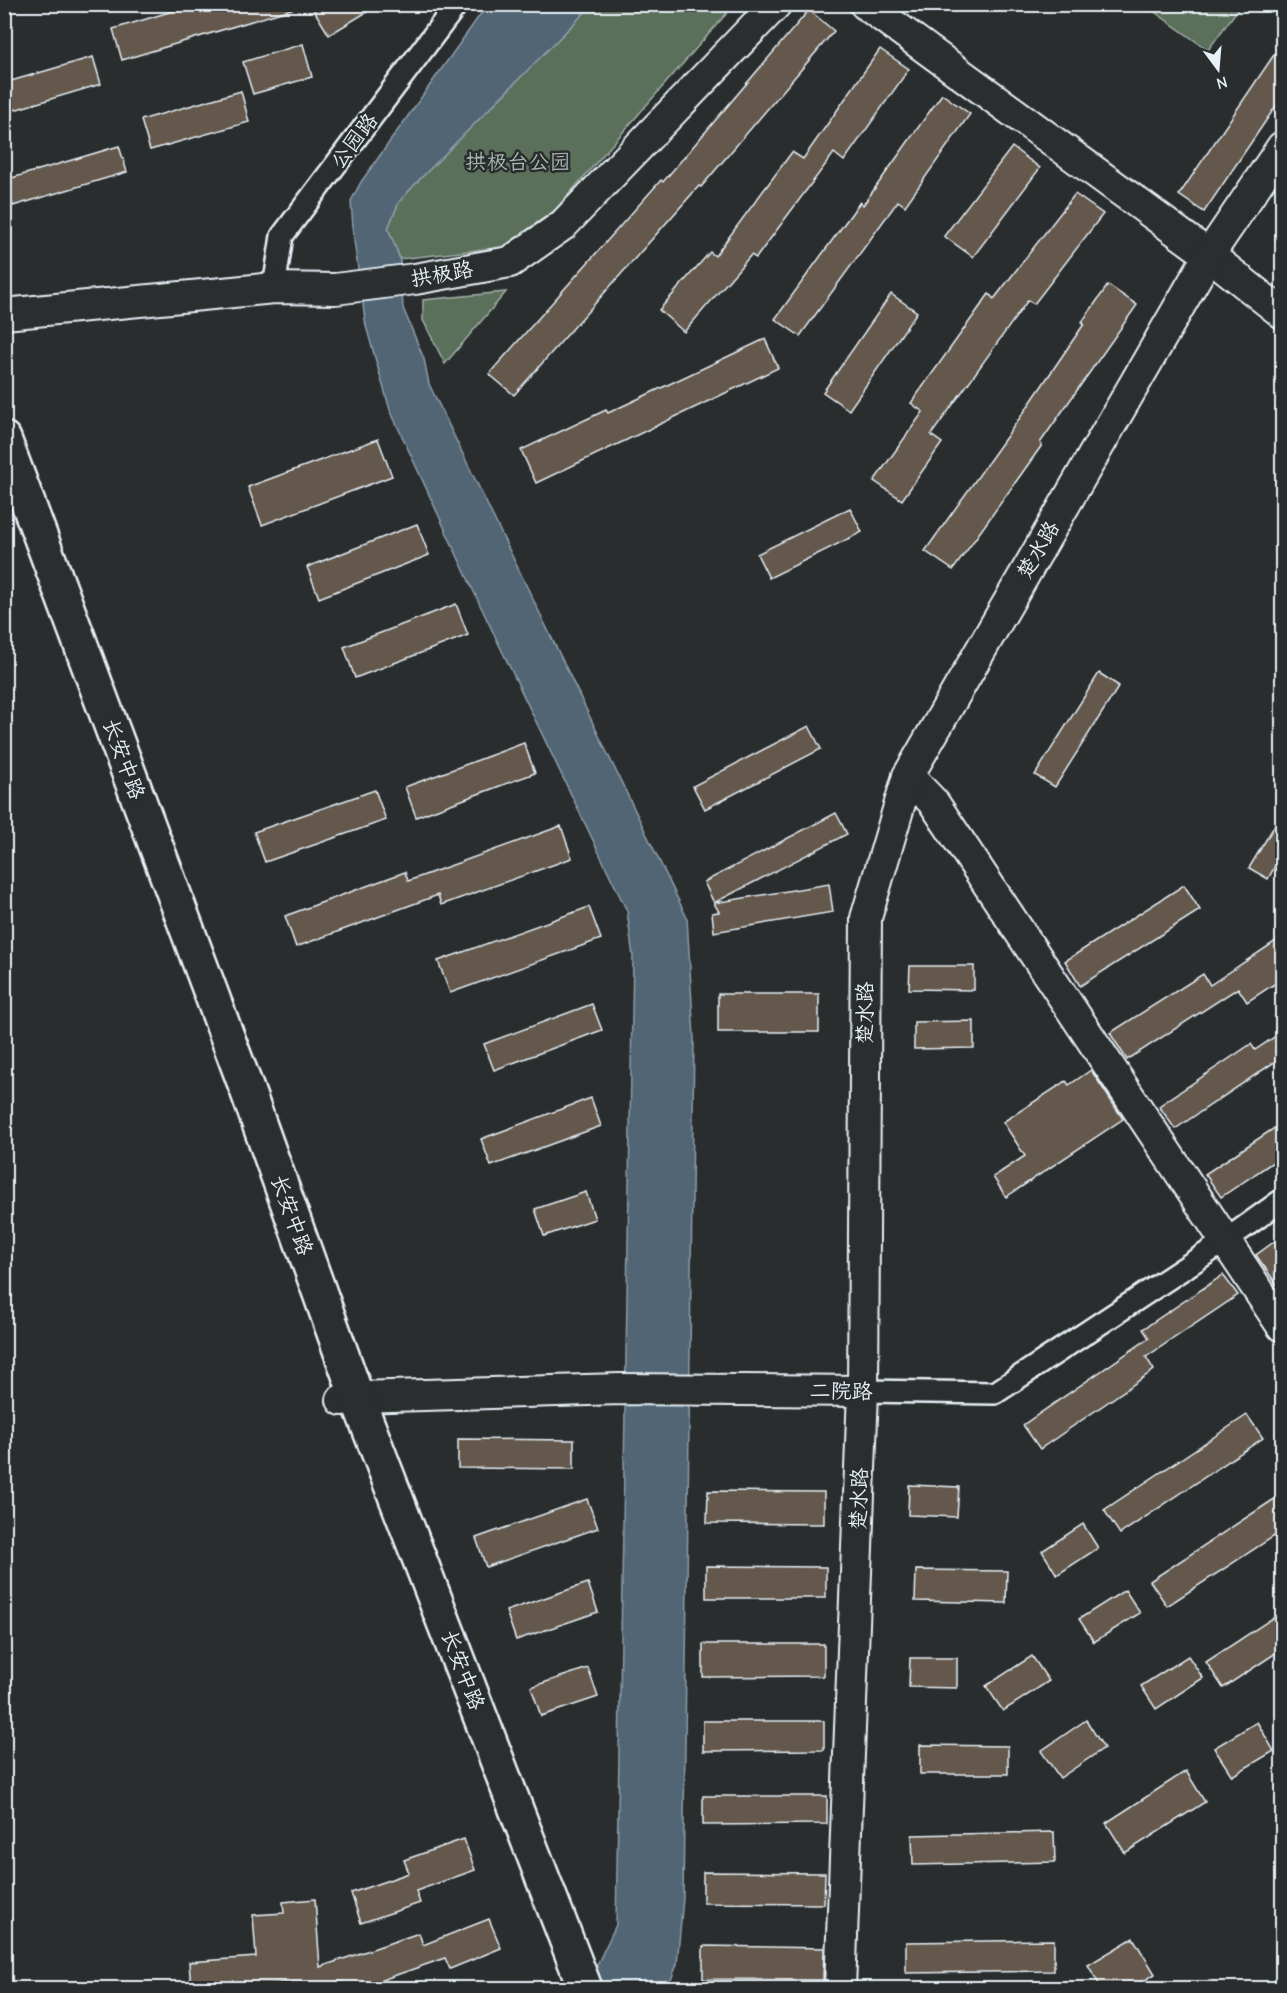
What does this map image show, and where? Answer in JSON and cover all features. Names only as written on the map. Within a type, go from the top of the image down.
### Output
[{"type":"main road","name":"长安中路","points":[[4,439],[246,1087],[350,1398]]},
{"type":"main road","name":"长安中路","points":[[4,497],[350,1398],[562,1971],[585,1989]]},
{"type":"street","name":"公园路","points":[[274,288],[282,236],[458,4]]},
{"type":"street","name":"拱极路","points":[[4,314],[274,288],[335,289],[415,279],[510,262],[563,225],[776,4]]},
{"type":"street","points":[[865,4],[1209,255],[1282,313]]},
{"type":"street","name":"楚水路","points":[[840,1989],[863,1391],[866,918],[908,776],[1209,255],[1282,147]]},
{"type":"street","points":[[908,776],[934,803],[1282,1326]]},
{"type":"street","name":"二院路","points":[[350,1398],[620,1389],[995,1393],[1225,1241],[1282,1200]]},
{"type":"green space","name":"拱极台公园","points":[[592,5],[734,5],[555,210],[503,247],[400,259],[388,228],[399,202]]},
{"type":"green space","points":[[1145,5],[1241,5],[1208,50]]},
{"type":"green space","points":[[506,292],[445,364],[423,320],[423,300]]},
{"type":"water","points":[[487,5],[592,5],[418,181],[399,202],[388,228],[400,259],[403,308],[424,359],[429,384],[687,918],[694,1038],[683,1898],[677,1964],[668,1988],[586,1988],[616,1925],[633,957],[627,911],[480,605],[390,410],[366,326],[354,240],[351,201],[361,182]]},
{"type":"building","points":[[196,4],[294,4],[295,8],[122,60],[113,29]]},
{"type":"building","points":[[310,4],[380,4],[329,35]]},
{"type":"building","points":[[809,10],[834,31],[701,187],[699,186],[514,395],[489,374],[661,180],[663,182]]},
{"type":"building","points":[[1282,43],[1282,97],[1204,212],[1179,195]]},
{"type":"building","points":[[303,44],[312,77],[253,94],[243,62]]},
{"type":"building","points":[[880,49],[909,69],[844,161],[834,153],[756,258],[751,255],[684,332],[659,310],[710,252],[715,256],[792,152],[803,159]]},
{"type":"building","points":[[93,57],[101,84],[4,113],[4,83]]},
{"type":"building","points":[[241,91],[249,122],[150,150],[141,120]]},
{"type":"building","points":[[942,94],[970,114],[905,206],[898,201],[800,336],[775,319],[860,202],[863,205]]},
{"type":"building","points":[[119,146],[127,172],[13,206],[5,180]]},
{"type":"building","points":[[1012,147],[1040,168],[973,257],[944,236]]},
{"type":"building","points":[[1075,194],[1103,214],[1034,304],[1028,300],[931,435],[942,443],[902,500],[874,481],[923,412],[911,403],[989,294],[994,299]]},
{"type":"building","points":[[1108,285],[1137,305],[1040,443],[1042,445],[953,570],[925,551],[1024,412]]},
{"type":"building","points":[[891,294],[917,312],[849,410],[823,392]]},
{"type":"building","points":[[765,339],[778,368],[536,483],[521,450],[606,410],[608,413]]},
{"type":"building","points":[[378,439],[392,476],[262,525],[248,487]]},
{"type":"building","points":[[850,508],[862,532],[769,578],[757,554]]},
{"type":"building","points":[[417,524],[429,555],[319,598],[307,567]]},
{"type":"building","points":[[456,604],[468,635],[355,678],[344,647]]},
{"type":"building","points":[[1099,673],[1119,686],[1055,787],[1035,775]]},
{"type":"building","points":[[809,726],[821,749],[705,809],[693,786]]},
{"type":"building","points":[[524,743],[535,773],[416,817],[405,787]]},
{"type":"building","points":[[375,790],[386,820],[265,862],[254,832]]},
{"type":"building","points":[[836,813],[847,834],[714,903],[704,882]]},
{"type":"building","points":[[1282,813],[1282,853],[1268,879],[1249,868]]},
{"type":"building","points":[[561,826],[572,858],[441,905],[438,895],[296,947],[285,916],[405,872],[408,881]]},
{"type":"building","points":[[829,884],[833,912],[714,932],[712,913],[719,912],[714,903]]},
{"type":"building","points":[[1184,885],[1200,910],[1080,986],[1065,961]]},
{"type":"building","points":[[589,907],[601,939],[450,993],[438,961]]},
{"type":"building","points":[[1282,937],[1282,979],[1247,1002],[1238,988],[1127,1060],[1110,1033],[1203,974],[1210,985]]},
{"type":"building","points":[[910,966],[974,966],[974,990],[909,989]]},
{"type":"building","points":[[718,994],[819,994],[819,1032],[718,1032]]},
{"type":"building","points":[[592,1004],[602,1030],[494,1070],[484,1044]]},
{"type":"building","points":[[974,1021],[974,1048],[914,1049],[914,1022]]},
{"type":"building","points":[[1282,1032],[1282,1057],[1175,1129],[1159,1106],[1251,1044],[1255,1050]]},
{"type":"building","points":[[1091,1070],[1123,1119],[1006,1197],[993,1177],[1025,1156],[1003,1122],[1066,1081],[1069,1085]]},
{"type":"building","points":[[591,1098],[601,1126],[491,1166],[481,1139]]},
{"type":"building","points":[[1282,1123],[1282,1156],[1221,1197],[1205,1174]]},
{"type":"building","points":[[586,1192],[595,1219],[544,1236],[535,1209]]},
{"type":"building","points":[[1282,1236],[1282,1292],[1256,1255]]},
{"type":"building","points":[[1223,1275],[1238,1295],[1146,1357],[1154,1370],[1040,1449],[1023,1425],[1149,1338],[1143,1329]]},
{"type":"building","points":[[1247,1415],[1263,1438],[1120,1534],[1104,1510]]},
{"type":"building","points":[[458,1439],[574,1440],[574,1469],[458,1468]]},
{"type":"building","points":[[909,1485],[959,1487],[957,1517],[908,1515]]},
{"type":"building","points":[[708,1491],[824,1492],[824,1524],[707,1523]]},
{"type":"building","points":[[1282,1494],[1282,1531],[1167,1606],[1150,1581]]},
{"type":"building","points":[[587,1499],[598,1528],[486,1567],[476,1538]]},
{"type":"building","points":[[1083,1524],[1098,1548],[1057,1575],[1042,1551]]},
{"type":"building","points":[[706,1566],[826,1567],[826,1598],[706,1598]]},
{"type":"building","points":[[916,1570],[1007,1571],[1006,1603],[915,1601]]},
{"type":"building","points":[[588,1583],[598,1612],[516,1640],[506,1611]]},
{"type":"building","points":[[1125,1590],[1140,1613],[1094,1642],[1079,1619]]},
{"type":"building","points":[[1282,1612],[1282,1649],[1223,1688],[1206,1662]]},
{"type":"building","points":[[703,1644],[824,1644],[824,1676],[703,1677]]},
{"type":"building","points":[[1032,1656],[1049,1681],[1003,1711],[986,1686]]},
{"type":"building","points":[[1188,1656],[1203,1678],[1156,1709],[1141,1686]]},
{"type":"building","points":[[910,1658],[957,1658],[957,1688],[909,1687]]},
{"type":"building","points":[[588,1668],[598,1697],[541,1716],[531,1687]]},
{"type":"building","points":[[1086,1720],[1104,1748],[1060,1778],[1041,1751]]},
{"type":"building","points":[[703,1721],[824,1721],[824,1750],[703,1751]]},
{"type":"building","points":[[1257,1722],[1274,1751],[1232,1776],[1214,1748]]},
{"type":"building","points":[[920,1745],[1008,1746],[1008,1774],[920,1774]]},
{"type":"building","points":[[1186,1771],[1205,1802],[1125,1853],[1106,1823]]},
{"type":"building","points":[[703,1796],[827,1796],[827,1824],[703,1825]]},
{"type":"building","points":[[1054,1832],[1055,1862],[913,1865],[912,1835]]},
{"type":"building","points":[[464,1839],[475,1870],[416,1891],[420,1903],[361,1923],[351,1893],[409,1873],[404,1860]]},
{"type":"building","points":[[703,1872],[825,1873],[824,1904],[703,1903]]},
{"type":"building","points":[[315,1899],[320,1967],[419,1933],[423,1945],[489,1919],[501,1948],[450,1969],[445,1958],[356,1989],[346,1989],[343,1982],[291,1987],[290,1982],[234,1989],[191,1989],[189,1962],[256,1957],[253,1915],[284,1913],[283,1902]]},
{"type":"building","points":[[1133,1938],[1155,1974],[1130,1989],[1102,1989],[1088,1965]]},
{"type":"building","points":[[1054,1940],[1054,1971],[906,1973],[906,1942]]},
{"type":"building","points":[[703,1946],[824,1948],[823,1980],[703,1979]]}]
